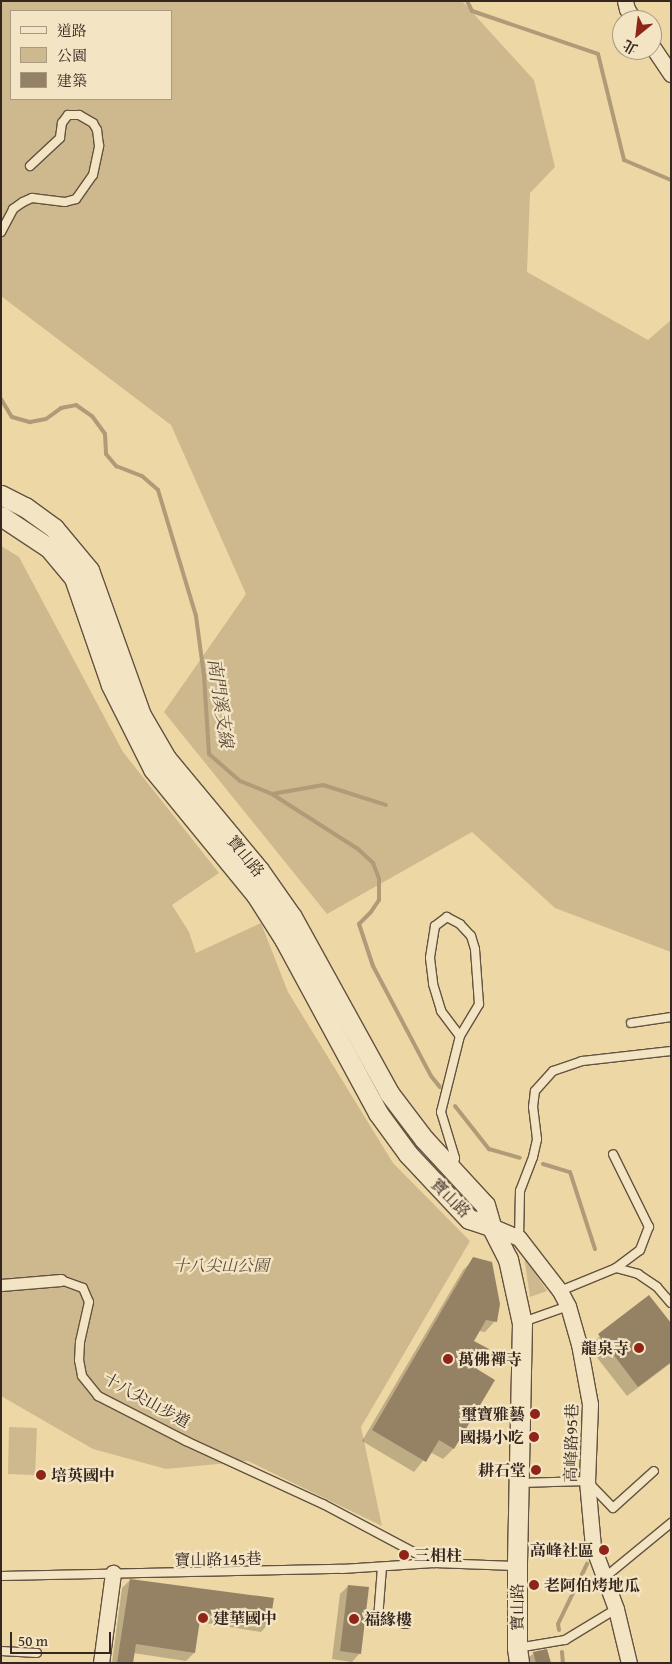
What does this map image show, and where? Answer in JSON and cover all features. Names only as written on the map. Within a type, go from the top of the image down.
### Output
[{"type":"street","points":[[662,60],[671,74]]},
{"type":"street","name":"寶山路","points":[[1,495],[25,508],[54,528],[89,570],[141,715],[162,751],[258,870],[292,917],[389,1093],[424,1139],[485,1205],[490,1226],[508,1259],[522,1323],[517,1566],[518,1655]]},
{"type":"street","name":"寶山路","points":[[1,516],[49,548],[74,578],[111,686],[153,769],[256,895],[284,939],[378,1113],[408,1154],[469,1219],[490,1226]]},
{"type":"street","name":"高峰路95巷","points":[[490,1226],[519,1238],[560,1291],[568,1306],[579,1344],[590,1404],[587,1481],[593,1546],[616,1610],[629,1663]]},
{"type":"street","name":"十八尖山步道","points":[[1,1285],[61,1280]]},
{"type":"street","points":[[101,1663],[113,1573]]},
{"type":"lane","points":[[1,232],[13,210],[32,198],[66,202],[76,199],[93,175],[99,146],[97,130],[93,123],[79,115],[68,115],[62,123],[60,138],[30,166]]},
{"type":"lane","points":[[453,1171],[455,1158],[441,1112],[460,1036],[479,1004],[475,949],[471,936],[460,924],[447,917],[435,926],[430,958],[433,984],[440,1011],[460,1036]]},
{"type":"lane","points":[[631,1023],[671,1017]]},
{"type":"lane","points":[[519,1238],[520,1192],[533,1157],[537,1139],[533,1107],[536,1091],[553,1071],[582,1060],[671,1051]]},
{"type":"lane","points":[[560,1291],[616,1268],[640,1250],[649,1227],[613,1154]]},
{"type":"lane","points":[[616,1268],[638,1274],[651,1282],[671,1303]]},
{"type":"lane","name":"十八尖山步道","points":[[61,1280],[83,1288],[88,1302],[80,1342],[79,1360],[82,1376],[89,1387],[98,1396],[249,1471]]},
{"type":"lane","points":[[522,1323],[568,1306]]},
{"type":"lane","name":"寶山路145巷","points":[[249,1471],[323,1504],[434,1564]]},
{"type":"lane","points":[[519,1483],[587,1481],[613,1508],[654,1471]]},
{"type":"lane","points":[[604,1578],[671,1523]]},
{"type":"lane","name":"寶山路145巷","points":[[1,1576],[113,1573],[198,1574],[434,1564],[517,1566]]},
{"type":"lane","points":[[382,1567],[378,1619],[407,1624]]},
{"type":"lane","points":[[518,1655],[564,1640],[616,1610]]},
{"type":"lane","points":[[1,1651],[37,1653]]},
{"type":"green space","points":[[1,1],[462,1],[534,80],[555,167],[530,193],[527,272],[648,340],[671,320],[671,952],[555,908],[472,832],[327,914],[164,712],[246,594],[171,425],[1,296]]},
{"type":"green space","name":"十八尖山公園","points":[[1,546],[19,557],[123,752],[219,873],[172,905],[189,932],[196,953],[261,923],[288,992],[393,1163],[470,1241],[361,1427],[382,1526],[248,1461],[166,1469],[93,1449],[1,1396]]},
{"type":"green space","points":[[524,1256],[547,1291],[530,1297]]},
{"type":"green space","points":[[9,1427],[37,1428],[35,1475],[8,1474]]},
{"type":"building","name":"萬佛禪寺","points":[[473,1257],[492,1262],[500,1304],[497,1322],[486,1320],[474,1341],[489,1349],[477,1369],[495,1380],[454,1449],[439,1440],[426,1462],[372,1430]]},
{"type":"building","name":"龍泉寺","points":[[649,1295],[671,1323],[671,1362],[638,1387],[598,1334]]},
{"type":"building","points":[[130,1579],[274,1598],[270,1624],[201,1613],[195,1653],[136,1644],[133,1663],[117,1663]]},
{"type":"building","name":"福緣樓","points":[[348,1585],[369,1587],[361,1654],[340,1651]]},
{"type":"building","points":[[547,1649],[551,1663],[536,1663],[533,1652]]},
{"type":"waterway","points":[[467,1],[472,11],[598,54],[624,160],[671,180]]},
{"type":"waterway","name":"南門溪支線","points":[[1,399],[12,417],[30,422],[46,419],[61,408],[76,405],[92,416],[105,434],[106,454],[116,466],[142,476],[158,490],[196,616],[204,676],[209,754],[240,781],[272,794],[358,849],[373,863],[379,879],[379,900],[371,912],[359,924],[373,966],[431,1076],[440,1087]]},
{"type":"waterway","points":[[272,794],[323,785],[386,805]]},
{"type":"waterway","name":"南門溪支線","points":[[455,1106],[489,1149],[520,1158]]},
{"type":"waterway","name":"南門溪支線","points":[[543,1164],[570,1172],[595,1249]]},
{"type":"waterway","name":"南門溪支線","points":[[559,1630],[558,1624],[587,1564]]},
{"type":"waterway","name":"南門溪支線","points":[[562,1652],[563,1663]]},
{"type":"place","name":"龍泉寺","points":[[639,1348]]},
{"type":"place","name":"萬佛禪寺","points":[[448,1359]]},
{"type":"place","name":"璽寶雅藝","points":[[535,1414]]},
{"type":"place","name":"國揚小吃","points":[[534,1437]]},
{"type":"place","name":"耕石堂","points":[[536,1470]]},
{"type":"place","name":"培英國中","points":[[41,1475]]},
{"type":"place","name":"高峰社區","points":[[604,1550]]},
{"type":"place","name":"三相柱","points":[[404,1555]]},
{"type":"place","name":"老阿伯烤地瓜","points":[[534,1585]]},
{"type":"place","name":"建華國中","points":[[203,1618]]},
{"type":"place","name":"福緣樓","points":[[354,1619]]}]
